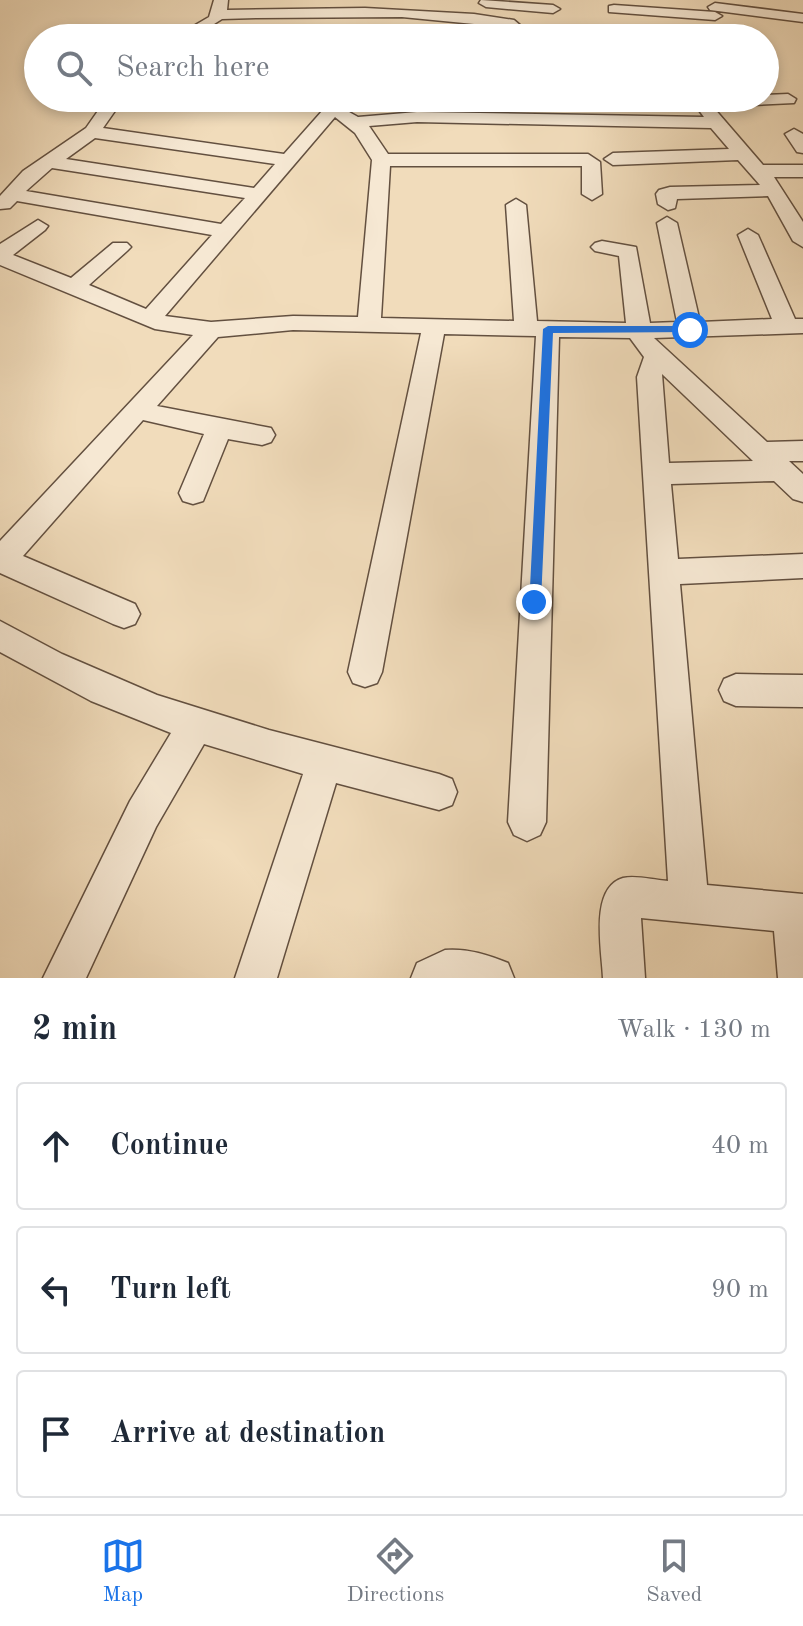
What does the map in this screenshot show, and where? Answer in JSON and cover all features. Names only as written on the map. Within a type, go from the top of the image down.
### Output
[{"type":"street","points":[[452,17],[478,1],[553,9]]},
{"type":"street","points":[[200,24],[221,8],[410,20],[452,17],[513,24]]},
{"type":"street","points":[[614,9],[799,18],[803,39]]},
{"type":"street","points":[[481,20],[481,24]]},
{"type":"street","points":[[779,99],[788,99]]},
{"type":"street","points":[[4,195],[92,132],[106,112]]},
{"type":"street","points":[[150,319],[331,112]]},
{"type":"street","points":[[340,112],[356,122],[369,136],[381,160],[369,325]]},
{"type":"street","points":[[581,112],[582,121]]},
{"type":"street","points":[[708,112],[775,190],[803,241]]},
{"type":"street","points":[[356,122],[417,117],[716,123]]},
{"type":"street","points":[[92,132],[217,142],[289,160]]},
{"type":"street","points":[[613,159],[744,154]]},
{"type":"street","points":[[381,160],[588,160],[591,162],[592,194]]},
{"type":"street","points":[[50,162],[258,194]]},
{"type":"street","points":[[760,171],[803,171]]},
{"type":"street","points":[[690,330],[666,194],[775,190]]},
{"type":"street","points":[[4,195],[224,231]]},
{"type":"street","points":[[516,205],[537,329],[535,587],[527,822]]},
{"type":"street","points":[[38,226],[0,256],[150,319],[186,329],[211,330],[270,324],[537,329],[648,344],[690,330],[794,326],[748,235]]},
{"type":"street","points":[[73,288],[120,247]]},
{"type":"street","points":[[602,247],[629,251],[648,344],[689,903]]},
{"type":"street","points":[[365,672],[434,326]]},
{"type":"street","points":[[124,614],[1,560],[211,330]]},
{"type":"street","points":[[648,344],[803,491]]},
{"type":"street","points":[[138,410],[219,429],[262,435]]},
{"type":"street","points":[[193,493],[219,429]]},
{"type":"street","points":[[656,474],[773,461],[803,451]]},
{"type":"street","points":[[664,572],[803,566]]},
{"type":"street","points":[[0,635],[75,676],[196,724],[439,792]]},
{"type":"street","points":[[736,690],[803,691]]},
{"type":"street","points":[[64,978],[143,814],[196,724]]},
{"type":"street","points":[[256,978],[325,761]]},
{"type":"street","points":[[624,978],[621,900],[631,897],[798,913],[799,978]]},
{"type":"street","points":[[432,978],[439,971],[450,969],[493,978]]},
{"type":"route","points":[[534,602],[548,329],[690,330]]}]
